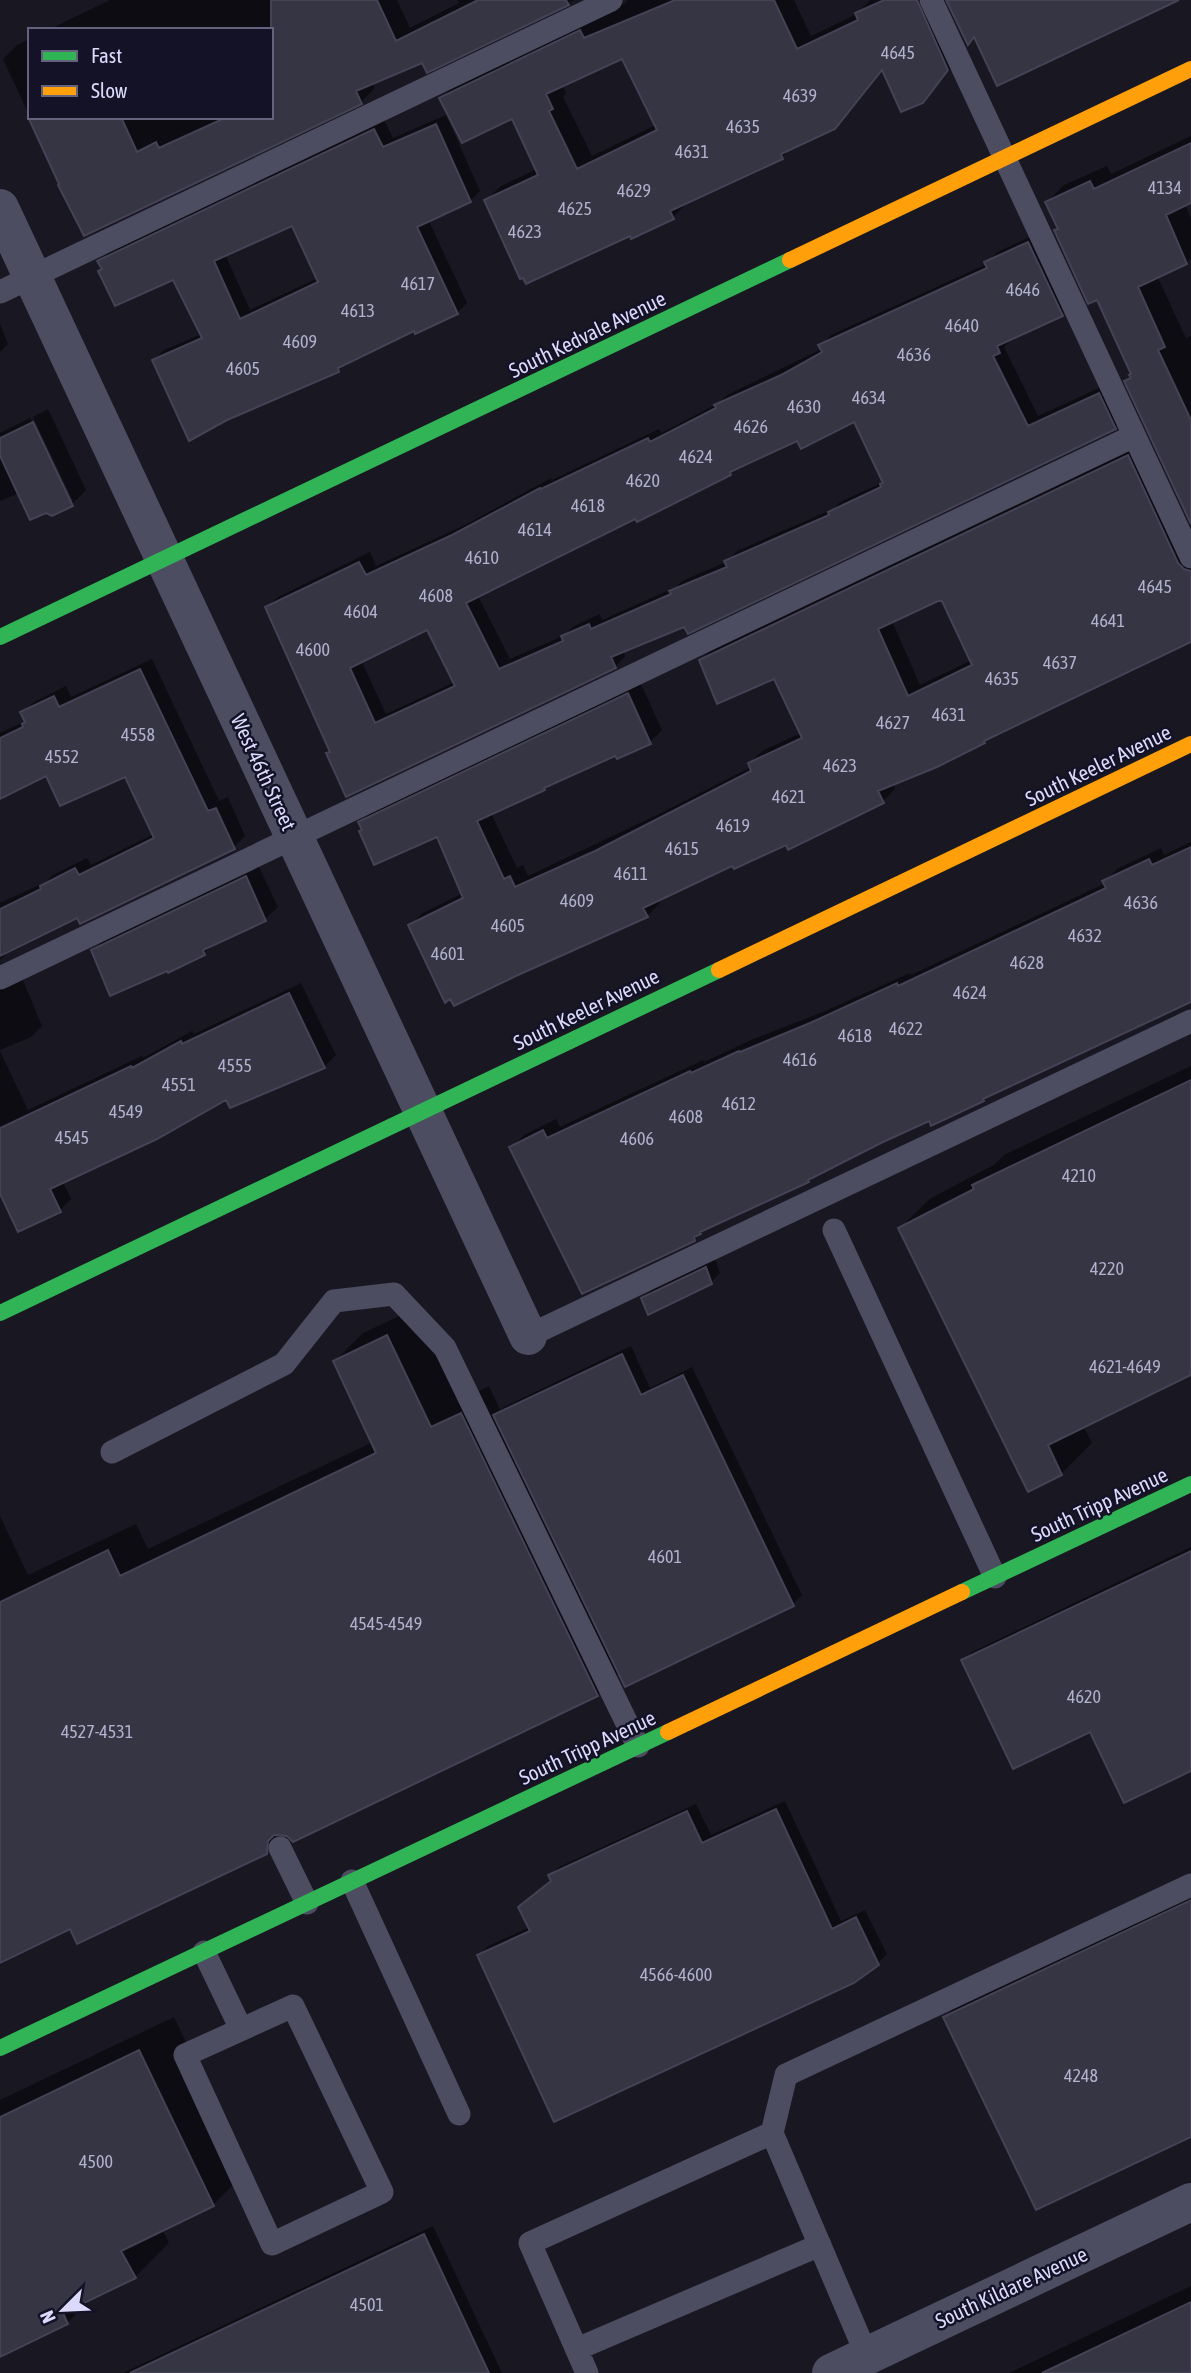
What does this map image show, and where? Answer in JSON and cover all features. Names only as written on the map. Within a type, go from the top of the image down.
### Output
[{"type":"street","name":"South Kedvale Avenue","points":[[0,637],[1191,69]]},
{"type":"street","name":"West 46th Street","points":[[0,208],[16,285],[165,558],[528,1336]]},
{"type":"street","name":"South Keeler Avenue","points":[[0,1313],[1191,744]]},
{"type":"street","name":"South Tripp Avenue","points":[[0,2048],[1191,1484]]},
{"type":"street","name":"South Kildare Avenue","points":[[831,2373],[1191,2202]]},
{"type":"lane","points":[[16,285],[611,0]]},
{"type":"lane","points":[[930,0],[1191,557]]},
{"type":"lane","points":[[0,978],[1134,436]]},
{"type":"lane","points":[[528,1336],[1191,1021]]},
{"type":"lane","points":[[834,1230],[995,1577]]},
{"type":"lane","points":[[111,1452],[284,1364],[334,1301],[394,1294],[445,1348],[638,1746]]},
{"type":"lane","points":[[280,1848],[307,1903]]},
{"type":"lane","points":[[352,1881],[459,2114]]},
{"type":"lane","points":[[867,2356],[772,2133],[786,2076],[1191,1885]]},
{"type":"lane","points":[[204,1952],[241,2029]]},
{"type":"lane","points":[[293,2006],[382,2192],[272,2244],[186,2055],[241,2029],[293,2006]]},
{"type":"lane","points":[[587,2373],[530,2243],[772,2133]]},
{"type":"lane","points":[[577,2349],[820,2245]]},
{"type":"building","points":[[271,0],[377,0],[396,41],[478,0],[566,0],[569,5],[427,73],[422,63],[356,91],[362,104],[84,236],[29,119],[122,119],[137,152],[156,142],[159,148],[223,119],[273,119]]},
{"type":"building","points":[[675,0],[774,0],[797,49],[858,20],[855,13],[884,0],[917,0],[948,70],[923,103],[901,112],[882,70],[835,129],[781,154],[783,159],[670,211],[674,219],[631,239],[630,236],[526,284],[523,278],[520,279],[484,200],[538,175],[512,119],[462,143],[439,98],[580,30],[584,38]],"holes":[[[622,59],[657,130],[577,169],[549,111],[553,109],[546,94]]]},
{"type":"building","points":[[946,0],[1179,0],[997,86],[974,37],[968,45]]},
{"type":"building","points":[[436,124],[471,202],[417,227],[458,314],[415,334],[414,331],[338,368],[339,372],[227,420],[189,441],[152,360],[202,338],[173,280],[115,306],[98,271],[102,269],[97,261],[374,129],[383,147]],"holes":[[[292,226],[318,282],[240,319],[214,261]]]},
{"type":"building","points":[[1191,143],[1191,203],[1166,215],[1187,264],[1138,287],[1165,347],[1158,350],[1191,420],[1191,524],[1124,381],[1131,378],[1131,374],[1097,300],[1088,304],[1054,230],[1058,229],[1045,202],[1090,181],[1094,189]]},
{"type":"building","points":[[1028,242],[1063,316],[997,346],[1000,353],[993,356],[1028,426],[1099,393],[1116,429],[688,634],[684,627],[611,657],[616,668],[346,797],[326,753],[330,752],[265,607],[359,562],[366,575],[452,535],[540,488],[648,438],[650,442],[716,408],[714,405],[781,375],[822,352],[818,345],[987,268],[984,262]],"holes":[[[854,422],[883,483],[880,484],[881,487],[828,512],[829,515],[724,561],[727,567],[669,591],[671,594],[591,629],[589,624],[561,636],[563,641],[499,669],[466,603],[635,519],[637,522],[731,475],[730,472],[797,441],[801,449]],[[427,630],[455,686],[375,723],[350,668]]]},
{"type":"building","points":[[33,422],[73,506],[52,516],[46,513],[30,520],[0,456],[0,438]]},
{"type":"building","points":[[1128,455],[1178,563],[1191,571],[1191,642],[984,741],[985,743],[937,767],[878,791],[884,803],[788,850],[786,845],[734,869],[732,866],[643,908],[648,917],[454,1006],[450,999],[445,1003],[408,925],[463,898],[437,837],[374,865],[359,831],[362,830],[358,822],[628,693],[651,744],[617,759],[615,756],[477,821],[504,879],[510,876],[515,887],[595,851],[751,771],[748,763],[802,738],[774,679],[717,704],[699,660]],"holes":[[[942,601],[972,665],[908,696],[878,629]]]},
{"type":"building","points":[[140,669],[208,811],[216,808],[235,849],[80,924],[77,918],[0,956],[0,909],[41,889],[40,886],[75,868],[79,875],[154,838],[125,777],[60,806],[46,776],[0,799],[0,738],[23,727],[25,722],[20,712],[54,696],[59,707]]},
{"type":"building","points":[[1191,847],[1191,1002],[931,1126],[929,1121],[883,1142],[808,1180],[809,1182],[700,1232],[701,1234],[694,1237],[695,1241],[582,1294],[509,1147],[543,1130],[547,1138],[690,1071],[691,1073],[810,1023],[897,983],[898,986],[1106,888],[1102,881],[1149,859],[1152,865]]},
{"type":"building","points":[[246,876],[266,921],[203,950],[205,955],[168,973],[167,971],[110,996],[91,950]]},
{"type":"building","points":[[289,993],[325,1068],[230,1108],[226,1100],[157,1139],[50,1189],[61,1212],[18,1232],[0,1194],[0,1128],[131,1066],[132,1068],[181,1041],[182,1044]]},
{"type":"building","points":[[1191,1080],[1191,1375],[1048,1445],[1062,1475],[1028,1492],[898,1228],[974,1189],[972,1185]]},
{"type":"building","points":[[706,1267],[712,1284],[648,1315],[641,1298]]},
{"type":"building","points":[[387,1335],[431,1427],[461,1413],[598,1696],[293,1842],[287,1836],[274,1835],[268,1841],[267,1854],[77,1944],[70,1929],[0,1963],[0,1602],[108,1550],[120,1576],[376,1453],[333,1361]]},
{"type":"building","points":[[622,1354],[641,1395],[683,1375],[794,1606],[625,1687],[493,1415]]},
{"type":"building","points":[[1191,1551],[1191,1771],[1124,1803],[1090,1732],[1013,1769],[961,1660]]},
{"type":"building","points":[[776,1809],[832,1929],[856,1917],[879,1965],[854,1983],[554,2122],[477,1955],[530,1931],[518,1907],[551,1881],[548,1875],[687,1811],[702,1843]]},
{"type":"building","points":[[1191,1900],[1191,2137],[1036,2210],[943,2017]]},
{"type":"building","points":[[139,2050],[214,2206],[121,2251],[136,2278],[63,2313],[68,2324],[0,2357],[0,2117]]},
{"type":"building","points":[[424,2234],[489,2373],[130,2373]]},
{"type":"building","points":[[1191,2302],[1191,2373],[1042,2373]]},
{"type":"traffic: fast","points":[[0,637],[790,260]]},
{"type":"traffic: fast","points":[[0,1313],[719,970]]},
{"type":"traffic: fast","points":[[962,1592],[1191,1484]]},
{"type":"traffic: fast","points":[[0,2048],[668,1732]]},
{"type":"traffic: slow","points":[[790,260],[1191,69]]},
{"type":"traffic: slow","points":[[719,970],[1191,744]]},
{"type":"traffic: slow","points":[[668,1732],[962,1592]]}]
